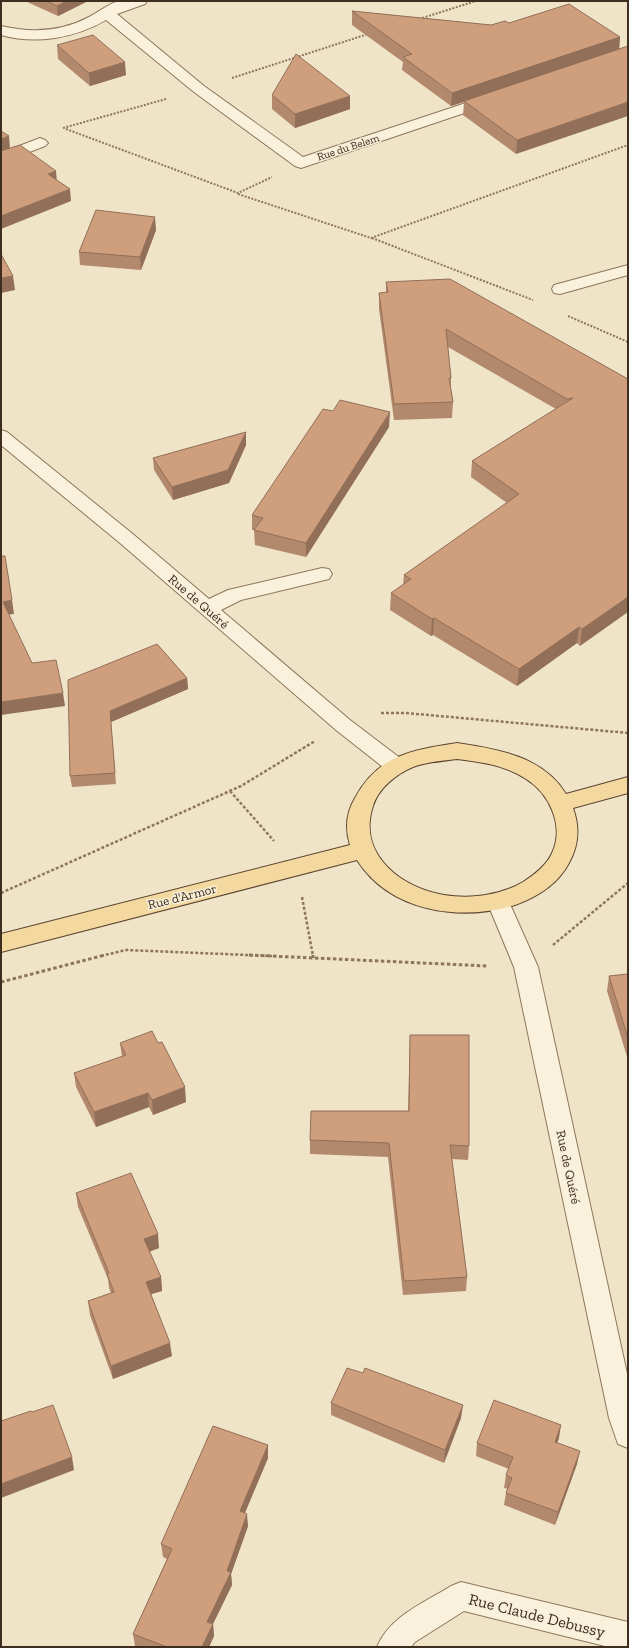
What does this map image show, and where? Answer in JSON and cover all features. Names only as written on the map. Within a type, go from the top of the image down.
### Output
[{"type":"main road","points":[[457,751],[489,755],[520,765],[544,781],[561,803],[568,827],[566,845],[565,851],[551,874],[528,891],[498,902],[466,906],[432,901],[402,890],[378,872],[363,850],[357,827],[361,803],[375,782],[396,766],[425,755],[457,751]]},
{"type":"main road","points":[[561,803],[628,785]]},
{"type":"main road","name":"Rue d'Armor","points":[[1,943],[363,850]]},
{"type":"street","points":[[1,30],[7,33],[46,36],[76,30],[127,1]]},
{"type":"street","points":[[107,13],[140,1]]},
{"type":"street","name":"Rue du Belem","points":[[107,13],[199,89],[301,163],[509,93]]},
{"type":"street","points":[[1,158],[40,142]]},
{"type":"street","points":[[560,289],[628,270]]},
{"type":"street","name":"Rue de Quéré","points":[[1,436],[127,539],[343,725],[396,766]]},
{"type":"street","points":[[208,608],[234,595],[322,574]]},
{"type":"street","name":"Rue de Quéré","points":[[498,902],[526,968],[626,1423]]},
{"type":"street","name":"Rue Claude Debussy","points":[[392,1647],[404,1632],[461,1596],[628,1637]]},
{"type":"path","points":[[371,238],[628,145]]},
{"type":"path","points":[[238,193],[371,238],[538,303]]},
{"type":"path","points":[[531,300],[560,289]]},
{"type":"path","points":[[566,315],[628,342]]},
{"type":"path","points":[[1,893],[241,786],[363,713],[406,713],[628,733]]},
{"type":"path","points":[[1,982],[126,950],[526,968],[628,883]]},
{"type":"building","points":[[47,1],[67,1],[57,6]]},
{"type":"building","points":[[569,4],[620,37],[452,93],[403,57],[412,54],[352,11],[491,25],[505,21],[509,23]]},
{"type":"building","points":[[93,35],[125,62],[89,73],[57,45]]},
{"type":"building","points":[[628,46],[628,102],[517,140],[464,101]]},
{"type":"building","points":[[296,54],[350,96],[295,114],[272,95]]},
{"type":"building","points":[[1,131],[9,136],[1,139]]},
{"type":"building","points":[[20,145],[56,171],[48,174],[70,189],[1,216],[1,151]]},
{"type":"building","points":[[96,210],[155,217],[140,257],[79,252]]},
{"type":"building","points":[[1,254],[13,276],[1,278]]},
{"type":"building","points":[[450,279],[628,379],[628,597],[582,629],[579,627],[519,669],[434,618],[432,619],[391,593],[411,579],[404,575],[519,494],[472,461],[573,398],[567,399],[446,329],[451,378],[449,378],[453,402],[394,404],[379,293],[388,292],[386,282]]},
{"type":"building","points":[[340,400],[390,412],[306,543],[254,530],[263,518],[252,515],[323,409],[333,411]]},
{"type":"building","points":[[246,432],[228,470],[172,487],[153,458]]},
{"type":"building","points":[[1,556],[5,556],[12,600],[3,602],[32,663],[56,660],[63,693],[1,702]]},
{"type":"building","points":[[157,644],[187,678],[110,711],[115,773],[70,776],[68,680]]},
{"type":"building","points":[[628,974],[628,1038],[609,976]]},
{"type":"building","points":[[152,1031],[158,1043],[162,1042],[185,1087],[152,1100],[148,1093],[94,1112],[74,1073],[126,1055],[120,1043]]},
{"type":"building","points":[[410,1035],[469,1035],[469,1146],[450,1145],[467,1277],[404,1281],[389,1143],[310,1140],[311,1111],[409,1111]]},
{"type":"building","points":[[131,1173],[158,1234],[144,1239],[161,1277],[146,1282],[170,1343],[111,1366],[88,1301],[114,1292],[107,1274],[109,1273],[76,1193]]},
{"type":"building","points":[[347,1368],[363,1373],[365,1368],[463,1405],[445,1450],[331,1403]]},
{"type":"building","points":[[494,1400],[561,1425],[555,1442],[580,1451],[558,1512],[506,1493],[512,1478],[506,1475],[513,1457],[477,1443]]},
{"type":"building","points":[[53,1405],[72,1457],[1,1484],[1,1421]]},
{"type":"building","points":[[213,1426],[268,1445],[240,1511],[247,1514],[227,1571],[231,1572],[207,1622],[213,1624],[202,1647],[167,1647],[133,1634],[172,1549],[161,1544]]}]
